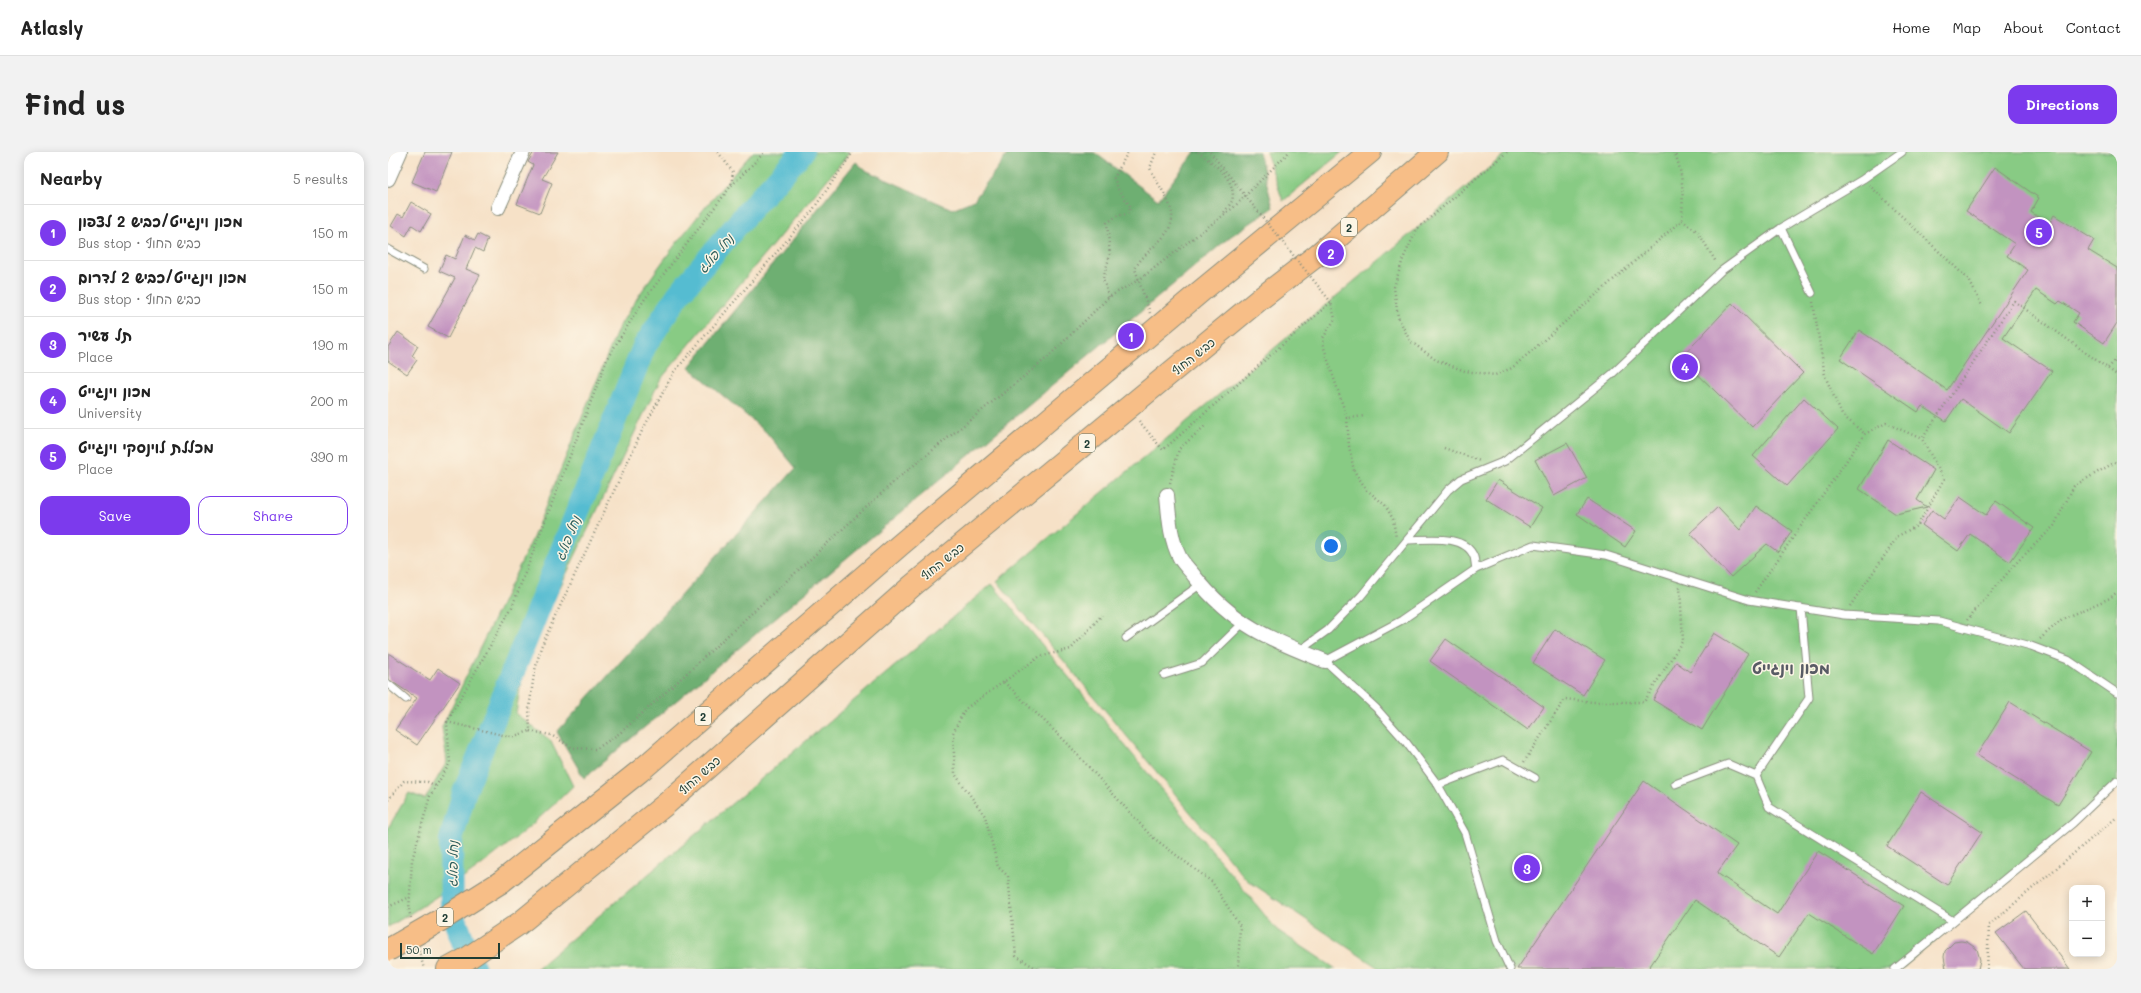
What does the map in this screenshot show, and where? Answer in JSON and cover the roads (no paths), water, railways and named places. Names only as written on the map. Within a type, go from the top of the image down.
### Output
[{"type":"highway","name":"2","points":[[388,950],[444,918],[501,882],[640,771],[900,545],[1155,330],[1370,152]]},
{"type":"highway","name":"כביש החוף","points":[[448,969],[468,958],[520,923],[666,804],[912,586],[1260,299],[1316,256],[1437,152]]},
{"type":"street","points":[[388,179],[400,152]]},
{"type":"street","points":[[498,208],[523,152]]},
{"type":"street","points":[[1167,495],[1170,527],[1180,558],[1212,596],[1243,623],[1263,636],[1324,661]]},
{"type":"lane","points":[[1299,651],[1328,630],[1356,602],[1397,553],[1438,499],[1461,479],[1505,461],[1611,375],[1721,271],[1781,228],[1863,180],[1902,152]]},
{"type":"lane","points":[[1781,228],[1812,293]]},
{"type":"lane","points":[[388,249],[424,269]]},
{"type":"lane","points":[[1407,540],[1452,541],[1462,544],[1473,555],[1476,569]]},
{"type":"lane","points":[[1510,969],[1497,941],[1465,834],[1438,785],[1406,742],[1376,708],[1324,661],[1402,620],[1476,569],[1533,545],[1606,555],[1749,600],[1844,615],[1939,621],[1962,626],[2031,646],[2068,660],[2117,694]]},
{"type":"lane","points":[[1126,638],[1201,584]]},
{"type":"lane","points":[[1756,776],[1809,698],[1801,608]]},
{"type":"lane","points":[[1164,675],[1202,663],[1243,623]]},
{"type":"lane","points":[[388,684],[406,699]]},
{"type":"lane","points":[[1438,785],[1503,760],[1535,778]]},
{"type":"lane","points":[[1676,784],[1728,764],[1756,776],[1769,807],[1954,921]]},
{"type":"lane","points":[[1895,969],[2073,823],[2117,781]]},
{"type":"waterway","name":"נחל פולג","points":[[474,969],[452,913],[451,840],[464,793],[644,347],[678,295],[752,207],[802,152]]},
{"type":"place","name":"מכללת לוינסקי וינגייט","points":[[2039,232]]},
{"type":"place","name":"מכון וינגייט/כביש 2 לדרום","points":[[1331,253]]},
{"type":"place","name":"מכון וינגייט/כביש 2 לצפון","points":[[1131,336]]},
{"type":"place","name":"מכון וינגייט","points":[[1685,367]]},
{"type":"place","name":"תל עשיר","points":[[1527,868]]},
{"type":"district","name":"מכון וינגייט","points":[[1791,667]]}]
